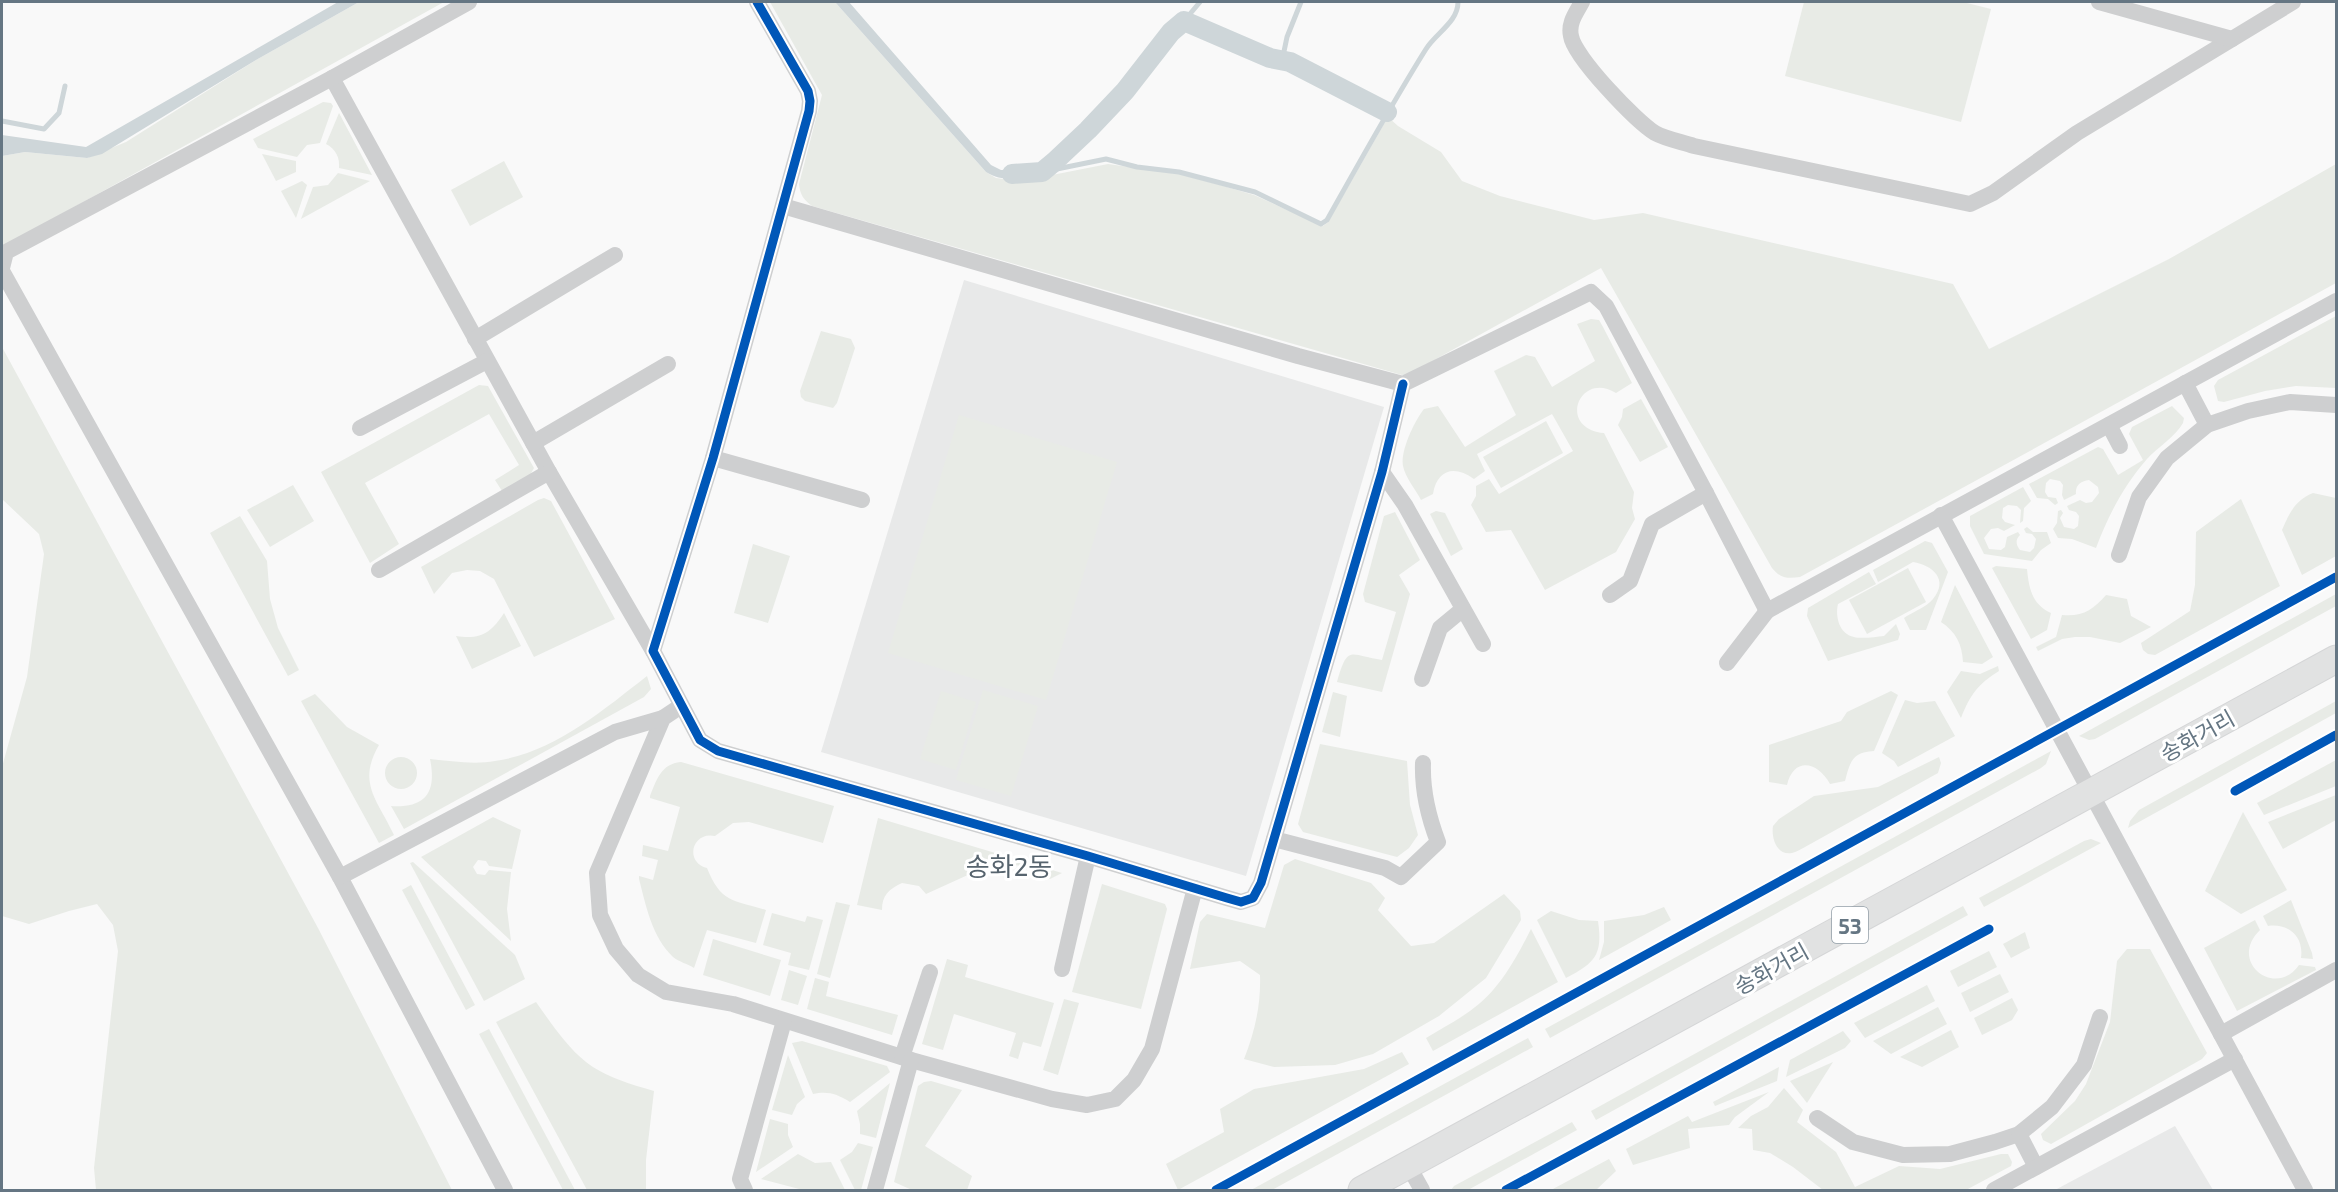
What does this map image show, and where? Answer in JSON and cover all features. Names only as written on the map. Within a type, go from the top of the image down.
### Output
[{"type":"main road","name":"송화거리","points":[[1362,1191],[2337,658]]},
{"type":"street","points":[[469,2],[6,252],[2,269],[340,877],[505,1191]]},
{"type":"street","points":[[654,651],[712,458],[810,101],[808,91],[757,2]]},
{"type":"street","points":[[1582,2],[1571,22],[1570,37],[1577,53],[1617,99],[1655,133],[1694,146],[1970,204],[1993,193],[2077,133],[2294,2]]},
{"type":"street","points":[[2099,2],[2232,39]]},
{"type":"street","points":[[332,78],[549,472],[654,651],[700,740],[718,751],[1241,902],[1253,898],[1261,883],[1382,472],[1403,384]]},
{"type":"street","points":[[783,206],[1298,356],[1403,384],[1591,292],[1606,306],[1767,611]]},
{"type":"street","points":[[476,339],[615,255]]},
{"type":"street","points":[[1727,663],[1767,611],[2337,301]]},
{"type":"street","points":[[360,428],[487,361]]},
{"type":"street","points":[[533,443],[668,364]]},
{"type":"street","points":[[2185,383],[2207,425]]},
{"type":"street","points":[[2119,555],[2139,497],[2167,458],[2207,425],[2248,411],[2290,402],[2337,405]]},
{"type":"street","points":[[2109,425],[2120,446]]},
{"type":"street","points":[[712,458],[862,500]]},
{"type":"street","points":[[379,570],[549,472]]},
{"type":"street","points":[[1382,472],[1405,505],[1483,644]]},
{"type":"street","points":[[1610,595],[1630,581],[1652,524],[1706,493]]},
{"type":"street","points":[[1941,515],[2305,1191]]},
{"type":"street","points":[[1422,679],[1440,628],[1463,609]]},
{"type":"street","points":[[340,877],[615,732],[663,718],[681,706]]},
{"type":"street","points":[[663,718],[597,873],[600,915],[616,949],[638,975],[666,992],[734,1004],[906,1059],[1052,1099],[1087,1105],[1115,1099],[1134,1080],[1152,1049],[1195,888]]},
{"type":"street","points":[[1274,839],[1385,868],[1401,877],[1438,842],[1428,818],[1423,784],[1423,763]]},
{"type":"street","points":[[1062,969],[1088,856]]},
{"type":"street","points":[[2221,1034],[2337,970]]},
{"type":"street","points":[[875,1191],[906,1059],[930,972]]},
{"type":"street","points":[[1817,1118],[1853,1142],[1903,1155],[1950,1154],[2019,1134],[2052,1107],[2084,1065],[2100,1017]]},
{"type":"street","points":[[745,1191],[740,1179],[784,1021]]},
{"type":"street","points":[[1994,1191],[2235,1059]]},
{"type":"street","points":[[2019,1134],[2037,1167]]},
{"type":"street","points":[[1408,1165],[1422,1191]]},
{"type":"shaded area","points":[[338,2],[359,2],[256,60],[102,154],[87,158],[25,152],[2,156],[2,135],[86,147]]},
{"type":"shaded area","points":[[359,2],[444,2],[2,247],[2,156],[25,152],[87,158],[126,142],[256,60]]},
{"type":"shaded area","points":[[770,2],[835,2],[986,172],[996,178],[1052,175],[1108,164],[1179,174],[1254,195],[1323,226],[1328,222],[1388,117],[1398,126],[1441,152],[1462,181],[1500,196],[1594,220],[1643,213],[1953,284],[1989,349],[2169,259],[2336,164],[2336,283],[1800,577],[1788,578],[1781,576],[1772,568],[1601,268],[1407,375],[1402,375],[812,206],[803,197],[799,184],[822,95]]},
{"type":"shaded area","points":[[835,2],[849,2],[991,165],[1001,170],[1038,169],[1041,176],[1006,179],[986,172]]},
{"type":"shaded area","points":[[1804,2],[1963,2],[1991,9],[1961,122],[1785,76]]},
{"type":"shaded area","points":[[323,102],[331,103],[333,106],[320,143],[307,145],[297,157],[258,148],[253,139]]},
{"type":"shaded area","points":[[339,113],[372,175],[339,168],[337,154],[326,144]]},
{"type":"shaded area","points":[[262,154],[296,161],[296,172],[276,181]]},
{"type":"shaded area","points":[[504,161],[523,197],[470,226],[451,190]]},
{"type":"shaded area","points":[[338,173],[370,181],[301,219],[313,187],[328,185]]},
{"type":"shaded area","points":[[302,181],[307,185],[296,218],[281,191]]},
{"type":"shaded area","points":[[964,280],[1384,407],[1246,876],[821,752]]},
{"type":"shaded area","points":[[2336,316],[2336,388],[2296,386],[2265,391],[2224,402],[2218,401],[2214,386],[2218,380]]},
{"type":"shaded area","points":[[1591,319],[1599,320],[1632,383],[1616,393],[1603,388],[1592,389],[1578,402],[1577,412],[1581,421],[1589,429],[1604,433],[1634,492],[1632,508],[1635,519],[1616,552],[1545,590],[1511,530],[1486,532],[1471,505],[1476,496],[1476,486],[1489,479],[1499,494],[1573,451],[1552,414],[1477,454],[1485,471],[1474,479],[1460,472],[1448,472],[1438,479],[1433,494],[1421,500],[1404,470],[1404,452],[1416,420],[1424,409],[1438,406],[1465,447],[1516,415],[1494,371],[1526,355],[1535,357],[1552,387],[1595,361],[1577,324]]},
{"type":"shaded area","points":[[821,331],[851,339],[855,348],[837,403],[833,408],[805,401],[800,391]]},
{"type":"shaded area","points":[[2,347],[318,928],[452,1190],[96,1190],[94,1168],[118,951],[113,925],[97,904],[29,924],[2,916],[2,767],[27,677],[44,554],[39,534],[2,499]]},
{"type":"shaded area","points":[[479,385],[488,386],[534,468],[529,477],[502,491],[495,480],[519,465],[489,414],[365,483],[399,544],[370,563],[321,472]]},
{"type":"shaded area","points":[[1641,399],[1668,447],[1640,462],[1618,425],[1623,409]]},
{"type":"shaded area","points":[[2172,406],[2184,418],[2183,423],[2176,433],[2147,459],[2131,479],[2111,513],[2096,548],[2072,539],[2058,538],[2053,529],[2057,523],[2058,511],[2061,510],[2063,513],[2060,518],[2064,527],[2074,529],[2078,526],[2079,516],[2067,506],[2080,500],[2086,503],[2092,502],[2099,493],[2098,487],[2089,480],[2083,481],[2079,484],[2076,494],[2064,500],[2063,485],[2060,481],[2050,479],[2046,483],[2045,492],[2048,497],[2056,498],[2058,503],[2055,505],[2048,499],[2037,498],[2029,484],[2098,447],[2103,449],[2118,475],[2143,460],[2129,434],[2132,427]]},
{"type":"shaded area","points":[[959,415],[1117,462],[1046,700],[888,653]]},
{"type":"shaded area","points":[[1546,421],[1563,453],[1501,488],[1483,457]]},
{"type":"shaded area","points":[[293,485],[314,521],[270,547],[247,510]]},
{"type":"shaded area","points":[[2023,487],[2031,501],[2024,508],[2023,521],[2020,523],[2021,510],[2017,506],[2008,505],[2003,508],[2002,518],[2005,522],[2015,525],[2004,531],[1998,528],[1991,529],[1984,538],[1989,549],[2001,550],[2005,547],[2007,537],[2018,532],[2020,535],[2017,544],[2020,550],[2030,552],[2034,548],[2036,539],[2032,534],[2026,533],[2024,529],[2027,527],[2033,532],[2047,532],[2051,543],[2032,561],[1984,554],[1970,526],[1970,516]]},
{"type":"shaded area","points":[[2313,493],[2336,498],[2336,556],[2302,575],[2282,530],[2297,504]]},
{"type":"shaded area","points":[[544,498],[551,501],[615,619],[534,657],[494,579],[480,571],[467,570],[452,573],[434,594],[421,567]]},
{"type":"shaded area","points":[[2241,499],[2280,586],[2155,655],[2148,654],[2143,650],[2141,643],[2190,611],[2195,585],[2196,532]]},
{"type":"shaded area","points":[[1436,511],[1445,513],[1463,549],[1451,556],[1430,514]]},
{"type":"shaded area","points":[[1395,512],[1420,560],[1399,575],[1410,594],[1382,692],[1337,682],[1344,662],[1351,655],[1382,660],[1396,612],[1365,602],[1363,594],[1384,516]]},
{"type":"shaded area","points":[[240,516],[267,561],[270,599],[278,628],[299,670],[288,676],[210,533]]},
{"type":"shaded area","points":[[1925,541],[1932,543],[1948,572],[1926,630],[1910,630],[1904,618],[1933,599],[1939,586],[1937,574],[1927,566],[1913,562],[1878,582],[1873,570]]},
{"type":"shaded area","points":[[753,544],[790,556],[768,623],[734,613]]},
{"type":"shaded area","points":[[1996,566],[2027,569],[2033,595],[2040,605],[2051,613],[2047,630],[2031,639],[1992,568]]},
{"type":"shaded area","points":[[1908,568],[1926,602],[1867,634],[1849,600]]},
{"type":"shaded area","points":[[1869,572],[1876,584],[1838,604],[1839,624],[1849,635],[1861,638],[1884,636],[1896,624],[1900,634],[1898,640],[1828,661],[1807,616],[1808,608]]},
{"type":"shaded area","points":[[1955,585],[1993,657],[1982,664],[1963,662],[1957,639],[1941,622]]},
{"type":"shaded area","points":[[2336,594],[2336,606],[2095,739],[2089,740],[2079,736]]},
{"type":"shaded area","points":[[2106,595],[2127,599],[2131,616],[2151,627],[2120,643],[2090,637],[2075,637],[2062,639],[2038,651],[2036,647],[2056,637],[2062,615],[2081,614],[2096,605]]},
{"type":"shaded area","points":[[504,613],[521,646],[472,669],[456,636],[472,637],[484,634],[495,626]]},
{"type":"shaded area","points":[[1998,666],[1999,671],[1985,681],[1971,696],[1961,718],[1947,692],[1961,671],[1980,674]]},
{"type":"shaded area","points":[[647,676],[651,689],[644,697],[404,829],[391,806],[412,804],[426,796],[432,781],[430,759],[479,763],[516,756],[537,749],[576,729]]},
{"type":"shaded area","points":[[983,690],[1038,706],[1011,796],[956,780]]},
{"type":"shaded area","points":[[941,691],[976,702],[956,770],[920,759]]},
{"type":"shaded area","points":[[1891,691],[1898,695],[1874,751],[1861,753],[1853,759],[1845,781],[1830,784],[1819,771],[1807,765],[1795,770],[1787,785],[1769,782],[1769,745],[1841,721],[1847,712]]},
{"type":"shaded area","points":[[1333,692],[1347,696],[1340,737],[1322,732]]},
{"type":"shaded area","points":[[315,694],[347,727],[379,745],[370,770],[370,781],[376,801],[394,835],[379,843],[301,701]]},
{"type":"shaded area","points":[[1905,700],[1917,703],[1935,701],[1955,736],[1898,767],[1894,761],[1882,753]]},
{"type":"shaded area","points":[[2336,701],[2336,713],[2128,828],[2130,821],[2139,810]]},
{"type":"shaded area","points":[[1320,744],[1407,761],[1410,805],[1418,835],[1409,848],[1397,857],[1303,832],[1298,824]]},
{"type":"shaded area","points":[[2051,751],[2046,764],[2041,768],[1550,1038],[1545,1029]]},
{"type":"shaded area","points":[[401,757],[413,761],[417,773],[413,785],[401,789],[389,785],[385,773],[389,761]]},
{"type":"shaded area","points":[[1939,757],[1941,763],[1938,773],[1794,853],[1782,852],[1776,845],[1773,826],[1779,819],[1814,796],[1878,787]]},
{"type":"shaded area","points":[[2336,760],[2336,786],[2264,815],[2257,803]]},
{"type":"shaded area","points":[[681,762],[834,806],[823,843],[749,822],[733,823],[715,836],[707,836],[696,842],[693,854],[695,860],[707,868],[717,888],[723,894],[737,902],[766,910],[756,943],[707,930],[694,968],[673,957],[660,940],[651,921],[639,879],[639,876],[653,880],[658,860],[642,856],[643,845],[668,851],[680,807],[650,798],[650,796],[664,769]]},
{"type":"shaded area","points":[[2336,795],[2336,820],[2283,849],[2268,822]]},
{"type":"shaded area","points":[[2243,812],[2287,890],[2241,914],[2205,891]]},
{"type":"shaded area","points":[[493,817],[521,830],[512,869],[489,866],[486,861],[478,860],[473,867],[477,874],[485,875],[489,870],[511,872],[507,909],[511,941],[421,857]]},
{"type":"shaded area","points":[[878,818],[1062,873],[1050,879],[1039,872],[1006,862],[970,874],[926,894],[919,886],[902,883],[887,893],[883,900],[882,910],[857,905]]},
{"type":"shaded area","points":[[2091,839],[2101,843],[1984,907],[1979,898]]},
{"type":"shaded area","points":[[1295,859],[1371,883],[1385,898],[1378,910],[1411,946],[1434,943],[1504,894],[1520,911],[1521,920],[1486,978],[1439,1016],[1373,1054],[1335,1065],[1274,1067],[1244,1059],[1256,1018],[1260,975],[1240,961],[1190,969],[1200,922],[1207,914],[1265,928],[1284,865]]},
{"type":"shaded area","points":[[413,862],[515,955],[525,979],[484,1001],[410,863]]},
{"type":"shaded area","points":[[1102,884],[1165,904],[1167,909],[1141,1009],[1072,992]]},
{"type":"shaded area","points":[[411,885],[475,1005],[466,1010],[402,890]]},
{"type":"shaded area","points":[[2291,900],[2313,959],[2301,958],[2300,944],[2294,933],[2282,927],[2268,926],[2263,916]]},
{"type":"shaded area","points":[[836,902],[850,905],[830,978],[817,974]]},
{"type":"shaded area","points":[[1963,906],[1968,915],[1596,1120],[1591,1111]]},
{"type":"shaded area","points":[[1664,907],[1671,920],[1599,960],[1604,942],[1604,921],[1644,915]]},
{"type":"shaded area","points":[[1551,911],[1579,920],[1598,921],[1599,942],[1595,957],[1584,968],[1566,978],[1537,920]]},
{"type":"shaded area","points":[[772,913],[805,922],[807,916],[823,920],[809,970],[788,965],[791,953],[763,945]]},
{"type":"shaded area","points":[[2255,920],[2260,930],[2251,942],[2249,954],[2258,972],[2268,977],[2279,978],[2289,975],[2299,965],[2315,967],[2316,970],[2237,1011],[2204,948]]},
{"type":"shaded area","points":[[1531,929],[1558,982],[1433,1051],[1426,1038],[1465,1015],[1498,985]]},
{"type":"shaded area","points":[[2025,932],[2030,948],[2011,958],[2003,944]]},
{"type":"shaded area","points":[[713,939],[781,960],[770,996],[703,975]]},
{"type":"shaded area","points":[[2127,949],[2150,949],[2207,1053],[2202,1059],[2051,1144],[2043,1140],[2041,1134],[2075,1101],[2086,1084],[2110,1022],[2117,961]]},
{"type":"shaded area","points":[[1989,951],[1997,967],[1958,987],[1950,971]]},
{"type":"shaded area","points":[[947,959],[968,965],[965,977],[1054,1003],[1041,1047],[1023,1042],[1018,1059],[1009,1056],[1016,1033],[954,1014],[943,1050],[922,1044]]},
{"type":"shaded area","points":[[789,970],[807,976],[798,1005],[781,1000]]},
{"type":"shaded area","points":[[2000,974],[2009,992],[1970,1012],[1961,993]]},
{"type":"shaded area","points":[[815,978],[829,982],[826,996],[898,1015],[892,1035],[807,1009]]},
{"type":"shaded area","points":[[1927,985],[1935,1001],[1865,1038],[1854,1023]]},
{"type":"shaded area","points":[[2012,998],[2018,1010],[2012,1020],[1982,1035],[1974,1018]]},
{"type":"shaded area","points":[[1064,999],[1079,1003],[1058,1075],[1043,1070]]},
{"type":"shaded area","points":[[536,1002],[565,1042],[586,1062],[609,1076],[654,1091],[646,1160],[646,1190],[587,1190],[496,1022]]},
{"type":"shaded area","points":[[1938,1007],[1947,1024],[1891,1054],[1873,1041]]},
{"type":"shaded area","points":[[489,1029],[575,1190],[563,1190],[479,1034]]},
{"type":"shaded area","points":[[1951,1030],[1959,1047],[1922,1067],[1900,1057]]},
{"type":"shaded area","points":[[1843,1031],[1851,1041],[1845,1048],[1786,1077],[1790,1060]]},
{"type":"shaded area","points":[[1528,1038],[1533,1047],[1272,1190],[1251,1190]]},
{"type":"shaded area","points":[[802,1041],[887,1066],[890,1072],[850,1102],[832,1094],[813,1094],[792,1043]]},
{"type":"shaded area","points":[[1402,1052],[1409,1064],[1178,1190],[1166,1164],[1224,1132],[1220,1109],[1254,1089],[1364,1069]]},
{"type":"shaded area","points":[[788,1055],[805,1097],[797,1104],[792,1115],[772,1110]]},
{"type":"shaded area","points":[[1833,1062],[1807,1103],[1790,1081]]},
{"type":"shaded area","points":[[1779,1067],[1777,1081],[1715,1106],[1713,1102]]},
{"type":"shaded area","points":[[931,1081],[962,1090],[925,1146],[972,1176],[967,1190],[912,1190],[894,1182],[918,1086]]},
{"type":"shaded area","points":[[890,1083],[876,1138],[860,1134],[857,1111]]},
{"type":"shaded area","points":[[1784,1088],[1803,1110],[1797,1122],[1836,1152],[1855,1187],[1899,1166],[1940,1169],[2008,1154],[2012,1162],[2011,1166],[1966,1190],[1823,1190],[1770,1153],[1753,1150],[1752,1129],[1738,1128],[1751,1116],[1768,1107]]},
{"type":"shaded area","points":[[1769,1092],[1735,1117],[1729,1125],[1688,1129],[1690,1148],[1633,1165],[1626,1149],[1688,1116],[1692,1122]]},
{"type":"shaded area","points":[[770,1119],[788,1124],[788,1135],[793,1147],[756,1172]]},
{"type":"shaded area","points":[[1572,1122],[1577,1130],[1468,1190],[1451,1190],[1454,1186]]},
{"type":"shaded area","points":[[2175,1126],[2213,1190],[2055,1190]]},
{"type":"shaded area","points":[[858,1143],[873,1147],[861,1190],[855,1190],[840,1160],[852,1152]]},
{"type":"shaded area","points":[[798,1154],[815,1163],[831,1162],[845,1190],[803,1190],[761,1179]]},
{"type":"shaded area","points":[[1609,1159],[1616,1171],[1596,1190],[1551,1190]]},
{"type":"waterway","points":[[1184,21],[1200,2]]},
{"type":"waterway","points":[[1282,61],[1287,37],[1301,2]]},
{"type":"waterway","points":[[1042,172],[1106,159],[1137,167],[1179,172],[1255,192],[1321,224],[1327,220],[1426,49],[1451,21],[1458,2]]},
{"type":"waterway","points":[[1012,174],[1042,172],[1054,162],[1125,91],[1171,32],[1184,21],[1270,58],[1290,62],[1387,112]]},
{"type":"waterway","points":[[2,121],[44,129],[59,113],[65,86]]},
{"type":"cycle path","points":[[757,2],[808,91],[809,111],[713,458],[653,651],[700,740],[718,751],[1241,902],[1253,898],[1261,883],[1382,472],[1403,384]]},
{"type":"cycle path","points":[[1216,1190],[2336,577]]},
{"type":"cycle path","points":[[2235,791],[2336,735]]},
{"type":"cycle path","points":[[1506,1190],[1989,929]]},
{"type":"district","name":"송화2동","points":[[1009,865]]}]
